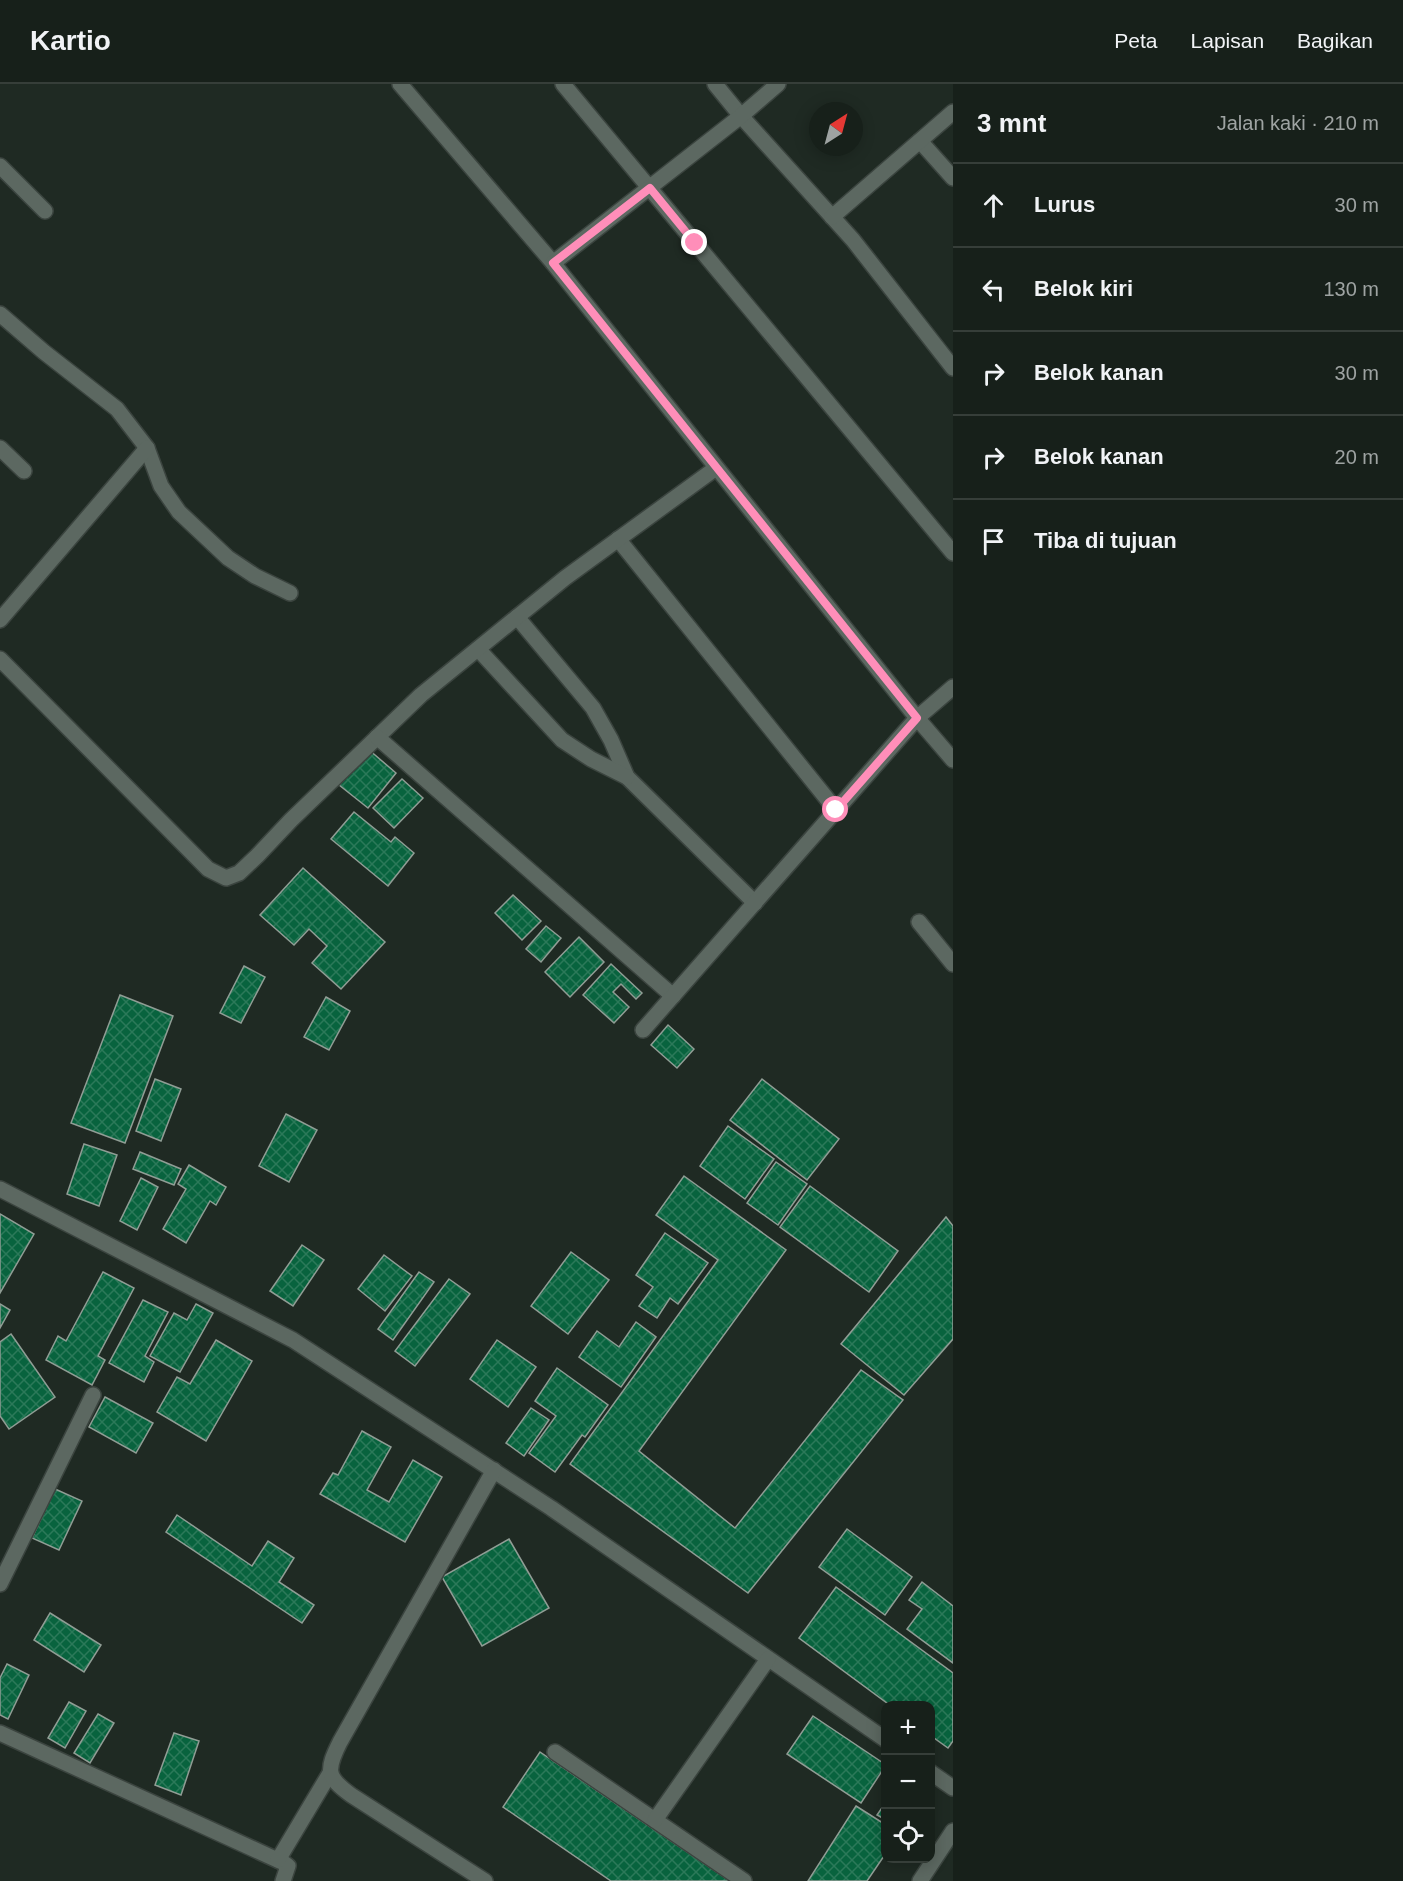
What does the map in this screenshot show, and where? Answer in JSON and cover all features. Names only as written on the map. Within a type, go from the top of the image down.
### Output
[{"type":"street","points":[[400,84],[553,263],[953,760]]},
{"type":"street","points":[[563,84],[953,553]]},
{"type":"street","points":[[715,84],[853,240],[953,368]]},
{"type":"street","points":[[553,263],[741,116],[778,84]]},
{"type":"street","points":[[832,217],[953,112]]},
{"type":"street","points":[[920,141],[953,178]]},
{"type":"street","points":[[0,166],[45,211]]},
{"type":"street","points":[[0,314],[117,409],[147,448],[161,486],[179,512],[228,558],[255,576],[290,593]]},
{"type":"street","points":[[0,448],[24,471]]},
{"type":"street","points":[[0,620],[147,448]]},
{"type":"street","points":[[0,659],[208,869],[226,878],[239,873],[421,695],[618,539],[716,468]]},
{"type":"street","points":[[618,539],[836,810]]},
{"type":"street","points":[[517,617],[593,708],[611,740],[627,777]]},
{"type":"street","points":[[478,649],[562,740],[591,759],[627,777],[754,903]]},
{"type":"street","points":[[643,1030],[917,718],[953,687]]},
{"type":"street","points":[[377,737],[673,996]]},
{"type":"street","points":[[919,922],[953,964]]},
{"type":"street","points":[[0,1189],[293,1340],[494,1470],[881,1737]]},
{"type":"street","points":[[0,1584],[93,1395]]},
{"type":"street","points":[[278,1860],[330,1773],[333,1756],[340,1742],[494,1470]]},
{"type":"street","points":[[655,1820],[768,1659]]},
{"type":"street","points":[[0,1733],[278,1860],[288,1866],[283,1881]]},
{"type":"street","points":[[555,1752],[744,1881]]},
{"type":"street","points":[[330,1773],[336,1784],[351,1795],[485,1881]]},
{"type":"street","points":[[935,1775],[953,1788]]},
{"type":"street","points":[[920,1881],[953,1831]]},
{"type":"building","points":[[368,749],[396,773],[368,808],[339,785]]},
{"type":"building","points":[[402,779],[423,798],[394,828],[373,808]]},
{"type":"building","points":[[354,812],[391,842],[395,837],[414,853],[388,886],[331,839]]},
{"type":"building","points":[[303,868],[385,942],[341,989],[312,963],[327,946],[309,929],[294,945],[260,915]]},
{"type":"building","points":[[513,895],[541,921],[522,940],[495,913]]},
{"type":"building","points":[[546,926],[561,938],[541,962],[526,949]]},
{"type":"building","points":[[579,937],[604,962],[570,997],[545,972]]},
{"type":"building","points":[[611,964],[642,993],[636,999],[621,984],[613,992],[629,1007],[614,1023],[583,995]]},
{"type":"building","points":[[244,966],[265,977],[241,1023],[220,1013]]},
{"type":"building","points":[[120,995],[173,1016],[125,1143],[71,1123]]},
{"type":"building","points":[[326,997],[350,1011],[329,1050],[304,1037]]},
{"type":"building","points":[[668,1025],[694,1049],[677,1068],[651,1045]]},
{"type":"building","points":[[155,1079],[181,1089],[161,1141],[136,1131]]},
{"type":"building","points":[[762,1079],[839,1139],[807,1180],[730,1120]]},
{"type":"building","points":[[286,1114],[317,1130],[289,1182],[259,1166]]},
{"type":"building","points":[[728,1126],[774,1159],[745,1199],[700,1166]]},
{"type":"building","points":[[84,1144],[117,1155],[99,1206],[67,1194]]},
{"type":"building","points":[[140,1152],[181,1169],[174,1185],[133,1169]]},
{"type":"building","points":[[776,1162],[807,1184],[778,1225],[747,1203]]},
{"type":"building","points":[[189,1165],[226,1187],[216,1205],[210,1201],[186,1243],[163,1229],[186,1189],[178,1184]]},
{"type":"building","points":[[684,1176],[786,1250],[639,1451],[735,1528],[861,1370],[903,1400],[748,1593],[570,1464],[718,1260],[656,1215]]},
{"type":"building","points":[[141,1178],[158,1187],[137,1230],[120,1221]]},
{"type":"building","points":[[810,1186],[898,1251],[869,1292],[780,1227]]},
{"type":"building","points":[[0,1214],[34,1234],[0,1293]]},
{"type":"building","points":[[946,1217],[953,1226],[953,1339],[904,1395],[841,1344]]},
{"type":"building","points":[[665,1233],[708,1263],[678,1304],[670,1298],[657,1318],[639,1306],[653,1287],[636,1275]]},
{"type":"building","points":[[302,1245],[324,1260],[293,1306],[270,1291]]},
{"type":"building","points":[[571,1252],[609,1280],[568,1334],[531,1306]]},
{"type":"building","points":[[384,1255],[412,1276],[385,1311],[358,1289]]},
{"type":"building","points":[[103,1272],[134,1288],[98,1356],[105,1360],[92,1385],[46,1360],[58,1336],[66,1341]]},
{"type":"building","points":[[419,1272],[434,1282],[393,1340],[378,1329]]},
{"type":"building","points":[[449,1279],[470,1294],[415,1366],[395,1351]]},
{"type":"building","points":[[143,1300],[168,1312],[145,1356],[154,1362],[144,1382],[109,1363]]},
{"type":"building","points":[[0,1304],[10,1310],[0,1328]]},
{"type":"building","points":[[196,1304],[213,1313],[180,1372],[150,1356],[174,1313],[187,1320]]},
{"type":"building","points":[[636,1322],[656,1337],[621,1387],[579,1357],[597,1331],[619,1347]]},
{"type":"building","points":[[11,1334],[55,1397],[9,1429],[0,1416],[0,1342]]},
{"type":"building","points":[[216,1340],[252,1361],[206,1441],[157,1412],[177,1377],[190,1384]]},
{"type":"building","points":[[497,1340],[536,1367],[508,1407],[470,1379]]},
{"type":"building","points":[[557,1368],[608,1405],[585,1437],[582,1435],[555,1472],[529,1453],[556,1416],[535,1401]]},
{"type":"building","points":[[105,1397],[153,1423],[136,1453],[89,1427]]},
{"type":"building","points":[[531,1408],[549,1420],[524,1456],[506,1443]]},
{"type":"building","points":[[362,1431],[391,1447],[367,1490],[389,1502],[413,1460],[442,1477],[405,1542],[320,1494],[333,1473],[338,1475]]},
{"type":"building","points":[[55,1489],[82,1501],[59,1550],[32,1538]]},
{"type":"building","points":[[177,1515],[252,1566],[268,1541],[294,1558],[279,1582],[314,1605],[302,1623],[166,1532]]},
{"type":"building","points":[[847,1529],[912,1577],[885,1615],[819,1567]]},
{"type":"building","points":[[509,1539],[549,1608],[482,1646],[442,1577]]},
{"type":"building","points":[[922,1582],[953,1606],[953,1663],[907,1629],[922,1609],[909,1600]]},
{"type":"building","points":[[836,1587],[953,1673],[953,1741],[948,1748],[935,1739],[935,1701],[884,1701],[799,1638]]},
{"type":"building","points":[[50,1613],[101,1645],[84,1672],[34,1640]]},
{"type":"building","points":[[7,1664],[29,1675],[8,1719],[0,1715],[0,1678]]},
{"type":"building","points":[[69,1702],[86,1711],[65,1748],[48,1738]]},
{"type":"building","points":[[98,1714],[114,1723],[90,1763],[74,1753]]},
{"type":"building","points":[[813,1716],[881,1762],[881,1773],[861,1803],[787,1754]]},
{"type":"building","points":[[174,1733],[199,1741],[181,1795],[155,1785]]},
{"type":"building","points":[[540,1752],[730,1881],[611,1881],[503,1807]]},
{"type":"building","points":[[856,1806],[881,1822],[881,1860],[867,1881],[808,1881]]},
{"type":"route","points":[[695,243],[650,188],[553,263],[917,718],[836,810]]}]
